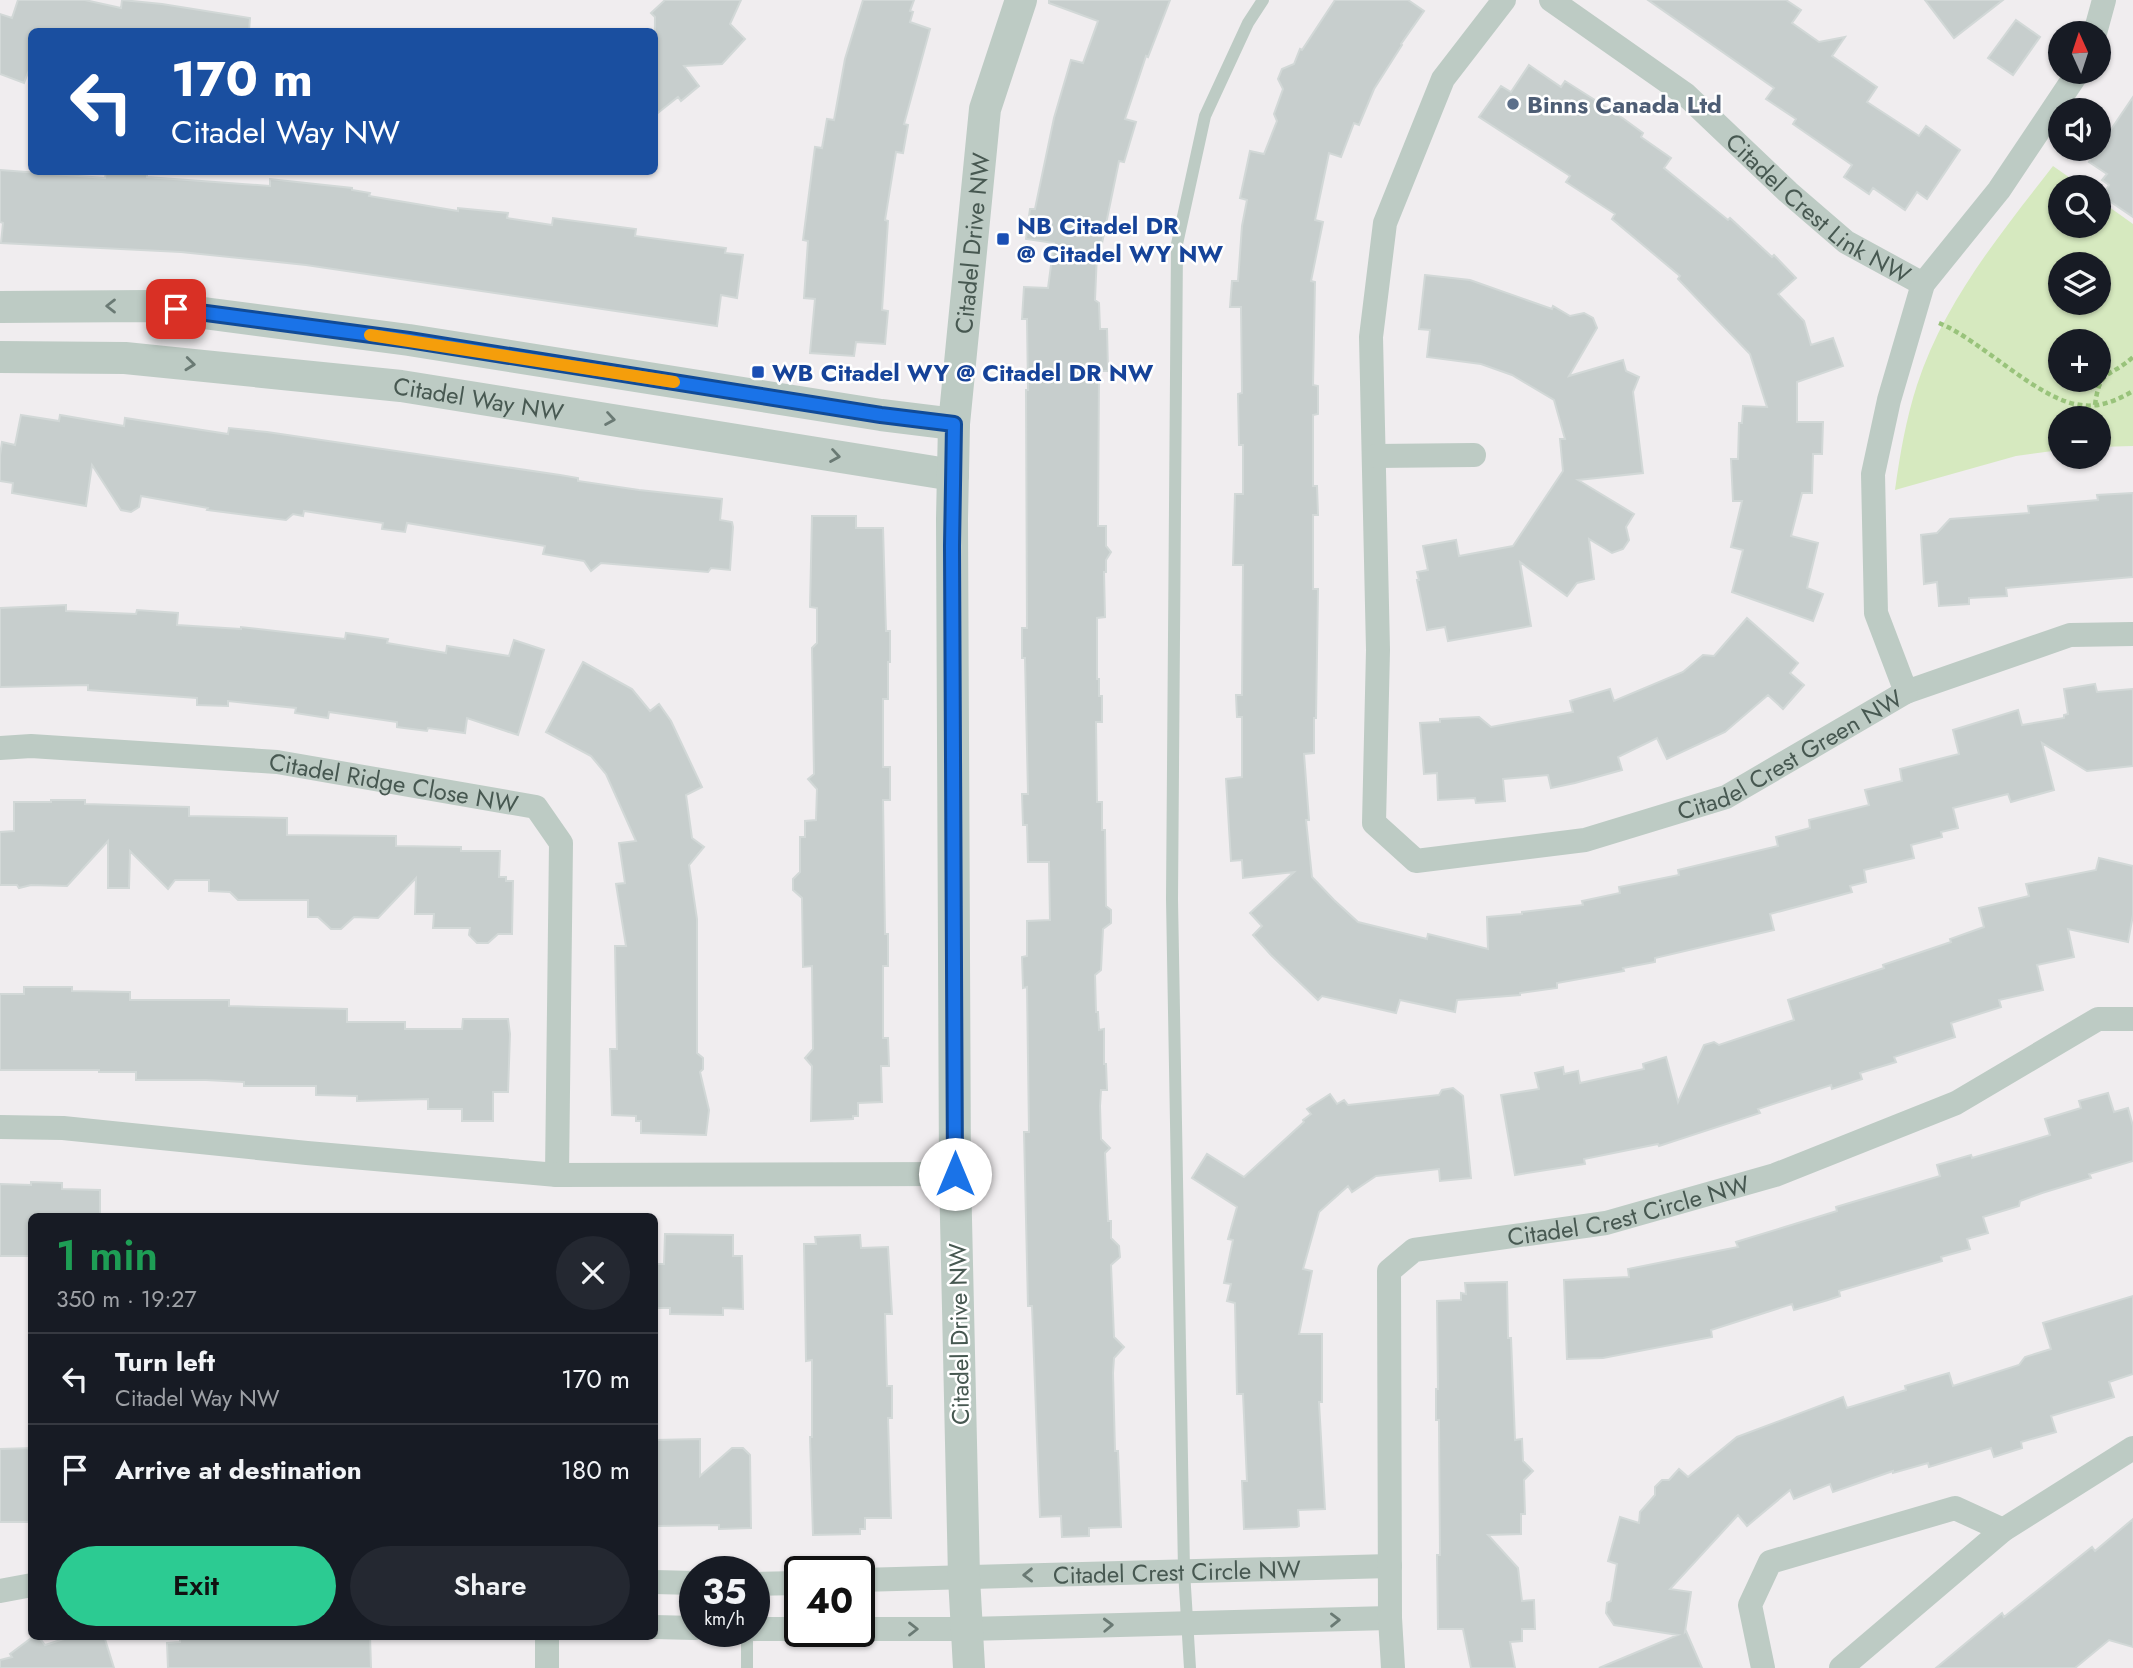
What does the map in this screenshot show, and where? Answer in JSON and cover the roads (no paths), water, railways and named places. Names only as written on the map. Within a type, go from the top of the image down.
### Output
[{"type":"street","name":"Citadel Drive NW","points":[[969,1668],[964,1577],[955,1174],[954,424],[985,109],[1021,0]]},
{"type":"street","name":"Citadel Crest Green NW","points":[[1504,0],[1444,79],[1385,223],[1371,337],[1378,650],[1374,823],[1416,862],[1585,840],[1726,797],[1906,692],[1876,612],[1873,474],[1889,400],[1923,284],[1999,190],[2070,84]]},
{"type":"street","name":"Citadel Crest Link NW","points":[[1551,0],[1685,94],[1788,192],[1846,242],[1923,284]]},
{"type":"street","points":[[2098,21],[2104,0]]},
{"type":"street","name":"Citadel Way NW","points":[[0,307],[150,306],[409,340],[881,415],[954,424]]},
{"type":"street","points":[[401,386],[409,340]]},
{"type":"street","name":"Citadel Way NW","points":[[0,358],[125,358],[401,386],[953,475]]},
{"type":"street","points":[[1375,456],[1474,455]]},
{"type":"street","points":[[1906,692],[2070,635],[2133,635]]},
{"type":"street","name":"Citadel Ridge Close NW","points":[[0,748],[31,746],[277,762],[536,807],[561,843],[557,1175]]},
{"type":"street","name":"Citadel Crest Circle NW","points":[[1393,1668],[1390,1618],[1389,1271],[1414,1250],[1606,1223],[1775,1175],[1956,1103],[2098,1019],[2133,1019]]},
{"type":"street","points":[[0,1127],[63,1128],[557,1175],[955,1174]]},
{"type":"street","points":[[1841,1668],[2003,1530],[2133,1448]]},
{"type":"street","points":[[1763,1668],[1750,1605],[1770,1562],[1955,1508],[2003,1530]]},
{"type":"street","name":"Citadel Crest Circle NW","points":[[875,1580],[1390,1566]]},
{"type":"street","points":[[658,1582],[679,1583]]},
{"type":"street","points":[[0,1591],[28,1586]]},
{"type":"street","points":[[875,1629],[1390,1618]]},
{"type":"street","points":[[658,1627],[679,1628]]},
{"type":"street","points":[[547,1640],[547,1668]]},
{"type":"lane","points":[[1190,1668],[1184,1571],[1172,899],[1177,244],[1205,116],[1248,23],[1263,0]]},
{"type":"lane","points":[[747,1647],[747,1668]]},
{"type":"place","name":"Binns Canada Ltd","points":[[1513,104]]},
{"type":"place","name":"NB Citadel DR @ Citadel WY NW","points":[[1003,239]]},
{"type":"place","name":"WB Citadel WY @ Citadel DR NW","points":[[758,372]]}]
